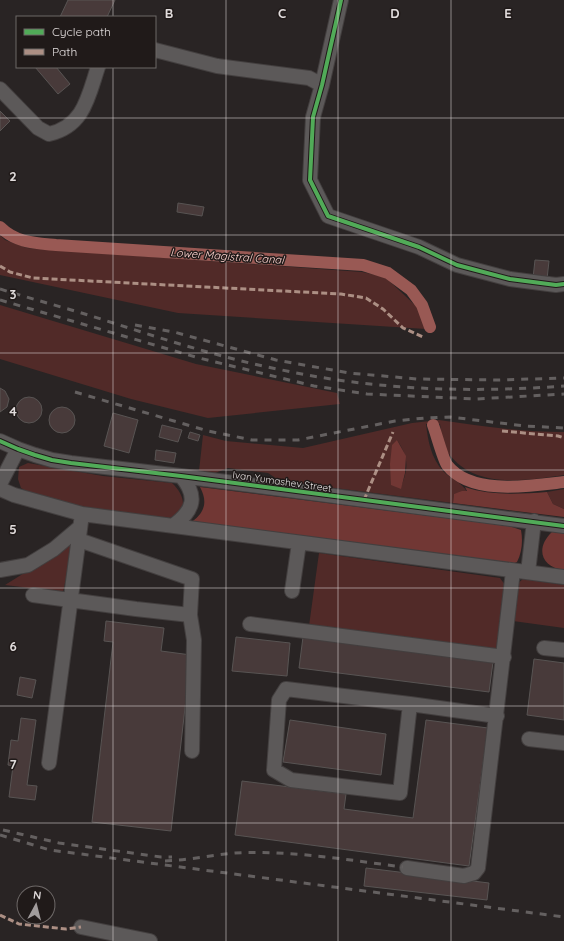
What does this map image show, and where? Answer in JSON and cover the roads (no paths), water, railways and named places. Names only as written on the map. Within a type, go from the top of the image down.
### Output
[{"type":"street","points":[[340,0],[322,85],[313,117],[310,180],[328,216],[419,247],[457,265],[510,279],[556,285],[564,284]]},
{"type":"street","points":[[156,50],[217,66],[309,78],[322,85]]},
{"type":"street","points":[[0,89],[38,128],[49,134],[60,132],[78,118],[89,96],[98,68]]},
{"type":"street","name":"Ivan Yumashev Street","points":[[0,441],[18,449],[52,460],[71,463],[564,526]]},
{"type":"street","points":[[0,484],[18,449]]},
{"type":"street","points":[[174,525],[182,519],[191,505],[191,490],[180,476]]},
{"type":"street","points":[[0,489],[192,580],[190,615],[194,640],[192,751]]},
{"type":"street","points":[[528,572],[534,521]]},
{"type":"street","points":[[0,574],[28,565],[54,549],[80,527],[174,525],[299,543],[564,577]]},
{"type":"street","points":[[50,763],[80,527]]},
{"type":"street","points":[[292,592],[299,543]]},
{"type":"street","points":[[407,868],[464,876],[474,873],[478,868],[513,571]]},
{"type":"street","points":[[33,595],[190,615]]},
{"type":"street","points":[[250,624],[504,657]]},
{"type":"street","points":[[544,648],[564,650]]},
{"type":"street","points":[[410,704],[400,793],[290,780],[274,770],[279,700],[286,689],[410,704],[497,716]]},
{"type":"street","points":[[529,739],[564,743]]},
{"type":"street","points":[[82,927],[150,941]]},
{"type":"waterway","name":"Lower Magistral Canal","points":[[0,227],[19,239],[41,244],[363,265],[388,273],[411,290],[422,305],[430,327]]},
{"type":"waterway","name":"Lower Magistral Canal","points":[[433,425],[447,465],[458,475],[471,481],[502,487],[518,487],[564,482]]},
{"type":"railway","points":[[0,289],[214,354],[317,377],[387,386],[422,388],[493,389],[564,386]]},
{"type":"railway","points":[[0,300],[199,358],[314,386],[367,394],[476,399],[564,394]]},
{"type":"railway","points":[[135,325],[174,332],[276,360],[349,373],[417,379],[499,380],[564,378]]},
{"type":"railway","points":[[75,392],[208,431],[252,440],[298,440],[395,421],[450,417],[525,426],[564,428]]},
{"type":"railway","points":[[3,830],[59,843],[161,857],[172,857]]},
{"type":"railway","points":[[0,835],[50,850],[564,917]]},
{"type":"railway","points":[[165,861],[256,852],[319,856],[403,867]]}]
